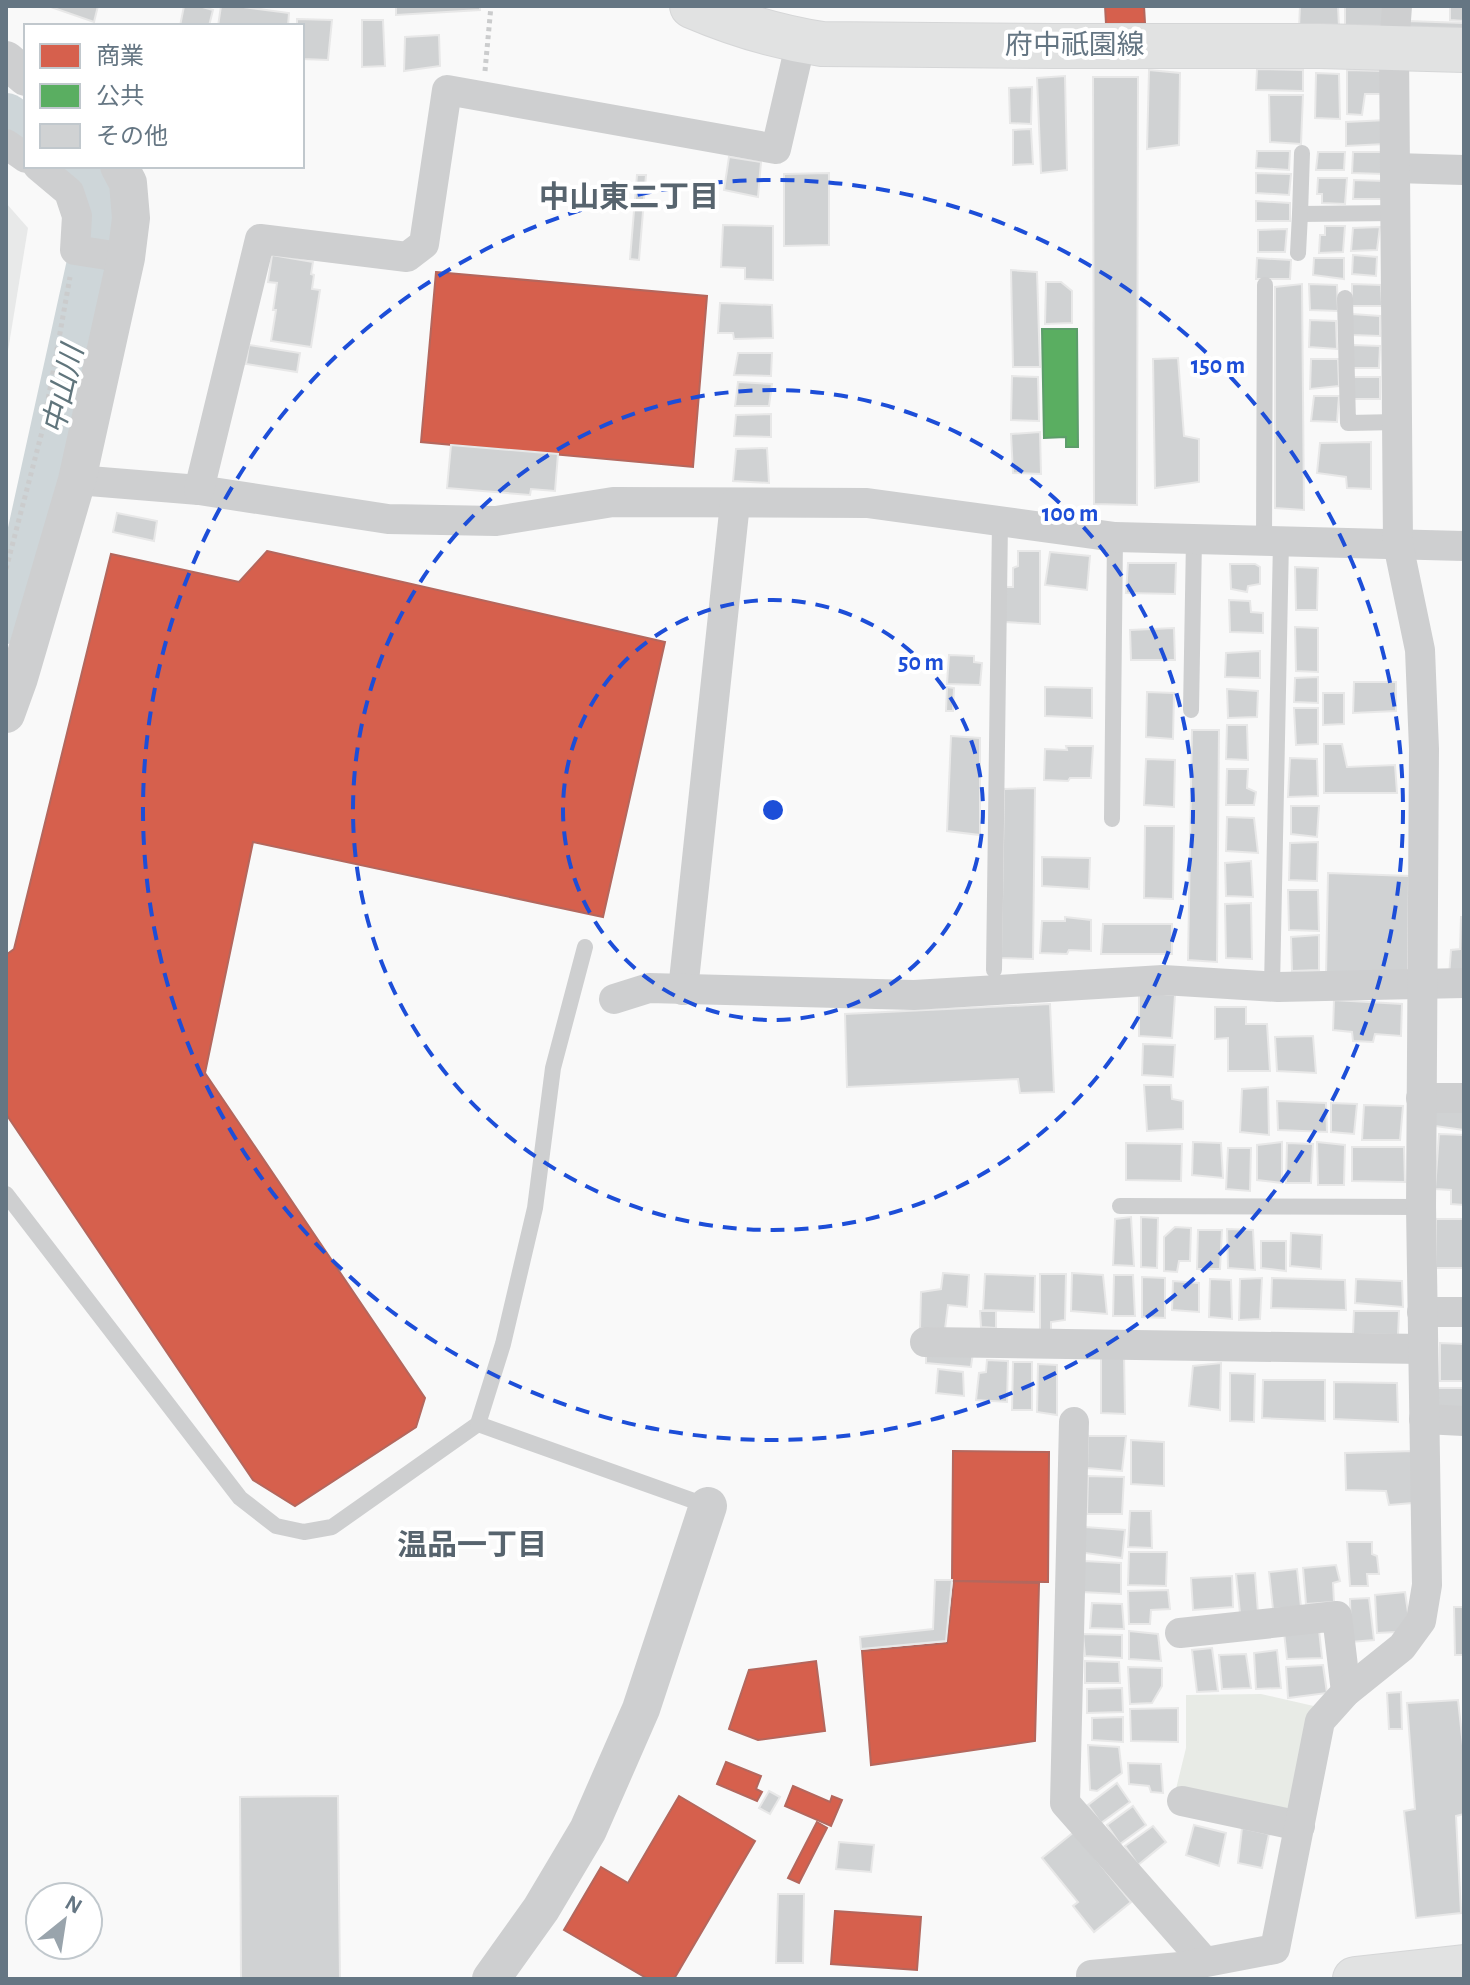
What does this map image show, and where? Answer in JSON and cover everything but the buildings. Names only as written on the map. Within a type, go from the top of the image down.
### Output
[{"type":"main road","name":"府中祇園線","points":[[692,6],[730,22],[822,44],[1320,46],[1396,27],[1464,50]]},
{"type":"main road","points":[[1355,1979],[1464,1967]]},
{"type":"street","points":[[1084,1978],[1180,1967],[1275,1949],[1320,1721],[1346,1692],[1402,1647],[1421,1621],[1427,1585],[1421,1207],[1424,749],[1420,650],[1398,544],[1396,27]]},
{"type":"street","points":[[199,490],[260,239],[407,257],[424,244],[447,90],[776,149],[801,41]]},
{"type":"street","points":[[6,60],[24,75]]},
{"type":"street","points":[[6,144],[24,157]]},
{"type":"street","points":[[40,168],[69,192],[77,216],[81,252],[121,258]]},
{"type":"street","points":[[6,714],[77,480],[131,218],[128,183],[120,168]]},
{"type":"street","points":[[1395,168],[1464,170]]},
{"type":"street","points":[[77,480],[199,490],[388,519],[496,521],[613,502],[867,503],[1115,537],[1464,546]]},
{"type":"street","points":[[683,990],[735,503]]},
{"type":"street","points":[[614,999],[649,988],[914,995],[1163,980],[1272,987],[1464,983]]},
{"type":"street","points":[[1421,1098],[1464,1098]]},
{"type":"street","points":[[1422,1312],[1464,1312]]},
{"type":"street","points":[[925,1342],[1423,1349]]},
{"type":"street","points":[[1424,1419],[1464,1421]]},
{"type":"street","points":[[1074,1422],[1065,1803],[1204,1961]]},
{"type":"street","points":[[491,1979],[541,1909],[588,1830],[641,1709],[708,1506]]},
{"type":"street","points":[[1180,1633],[1337,1616],[1346,1692]]},
{"type":"street","points":[[1182,1801],[1300,1826]]},
{"type":"lane","points":[[1298,253],[1302,153]]},
{"type":"lane","points":[[1300,214],[1396,213]]},
{"type":"lane","points":[[1265,285],[1272,541],[1272,987]]},
{"type":"lane","points":[[1345,298],[1348,423],[1397,422]]},
{"type":"lane","points":[[994,970],[1000,522]]},
{"type":"lane","points":[[1112,819],[1115,537]]},
{"type":"lane","points":[[1191,710],[1194,539]]},
{"type":"lane","points":[[6,1194],[240,1498],[276,1526],[304,1532],[332,1527],[478,1424],[503,1344],[535,1208],[553,1068],[585,947]]},
{"type":"lane","points":[[1120,1206],[1421,1207]]},
{"type":"lane","points":[[478,1424],[708,1506]]},
{"type":"path","points":[[483,96],[491,6]]},
{"type":"path","points":[[6,569],[43,428],[81,252]]},
{"type":"shaded area","points":[[6,203],[28,228],[6,363]]},
{"type":"shaded area","points":[[1261,1694],[1318,1707],[1293,1808],[1281,1813],[1176,1789],[1186,1748],[1186,1695]]},
{"type":"waterway","name":"中山川","points":[[6,118],[24,132]]},
{"type":"waterway","name":"中山川","points":[[6,619],[26,562],[98,235],[97,208],[71,168]]},
{"type":"district","name":"中山東二丁目","points":[[629,198]]},
{"type":"district","name":"温品一丁目","points":[[472,1546]]}]
